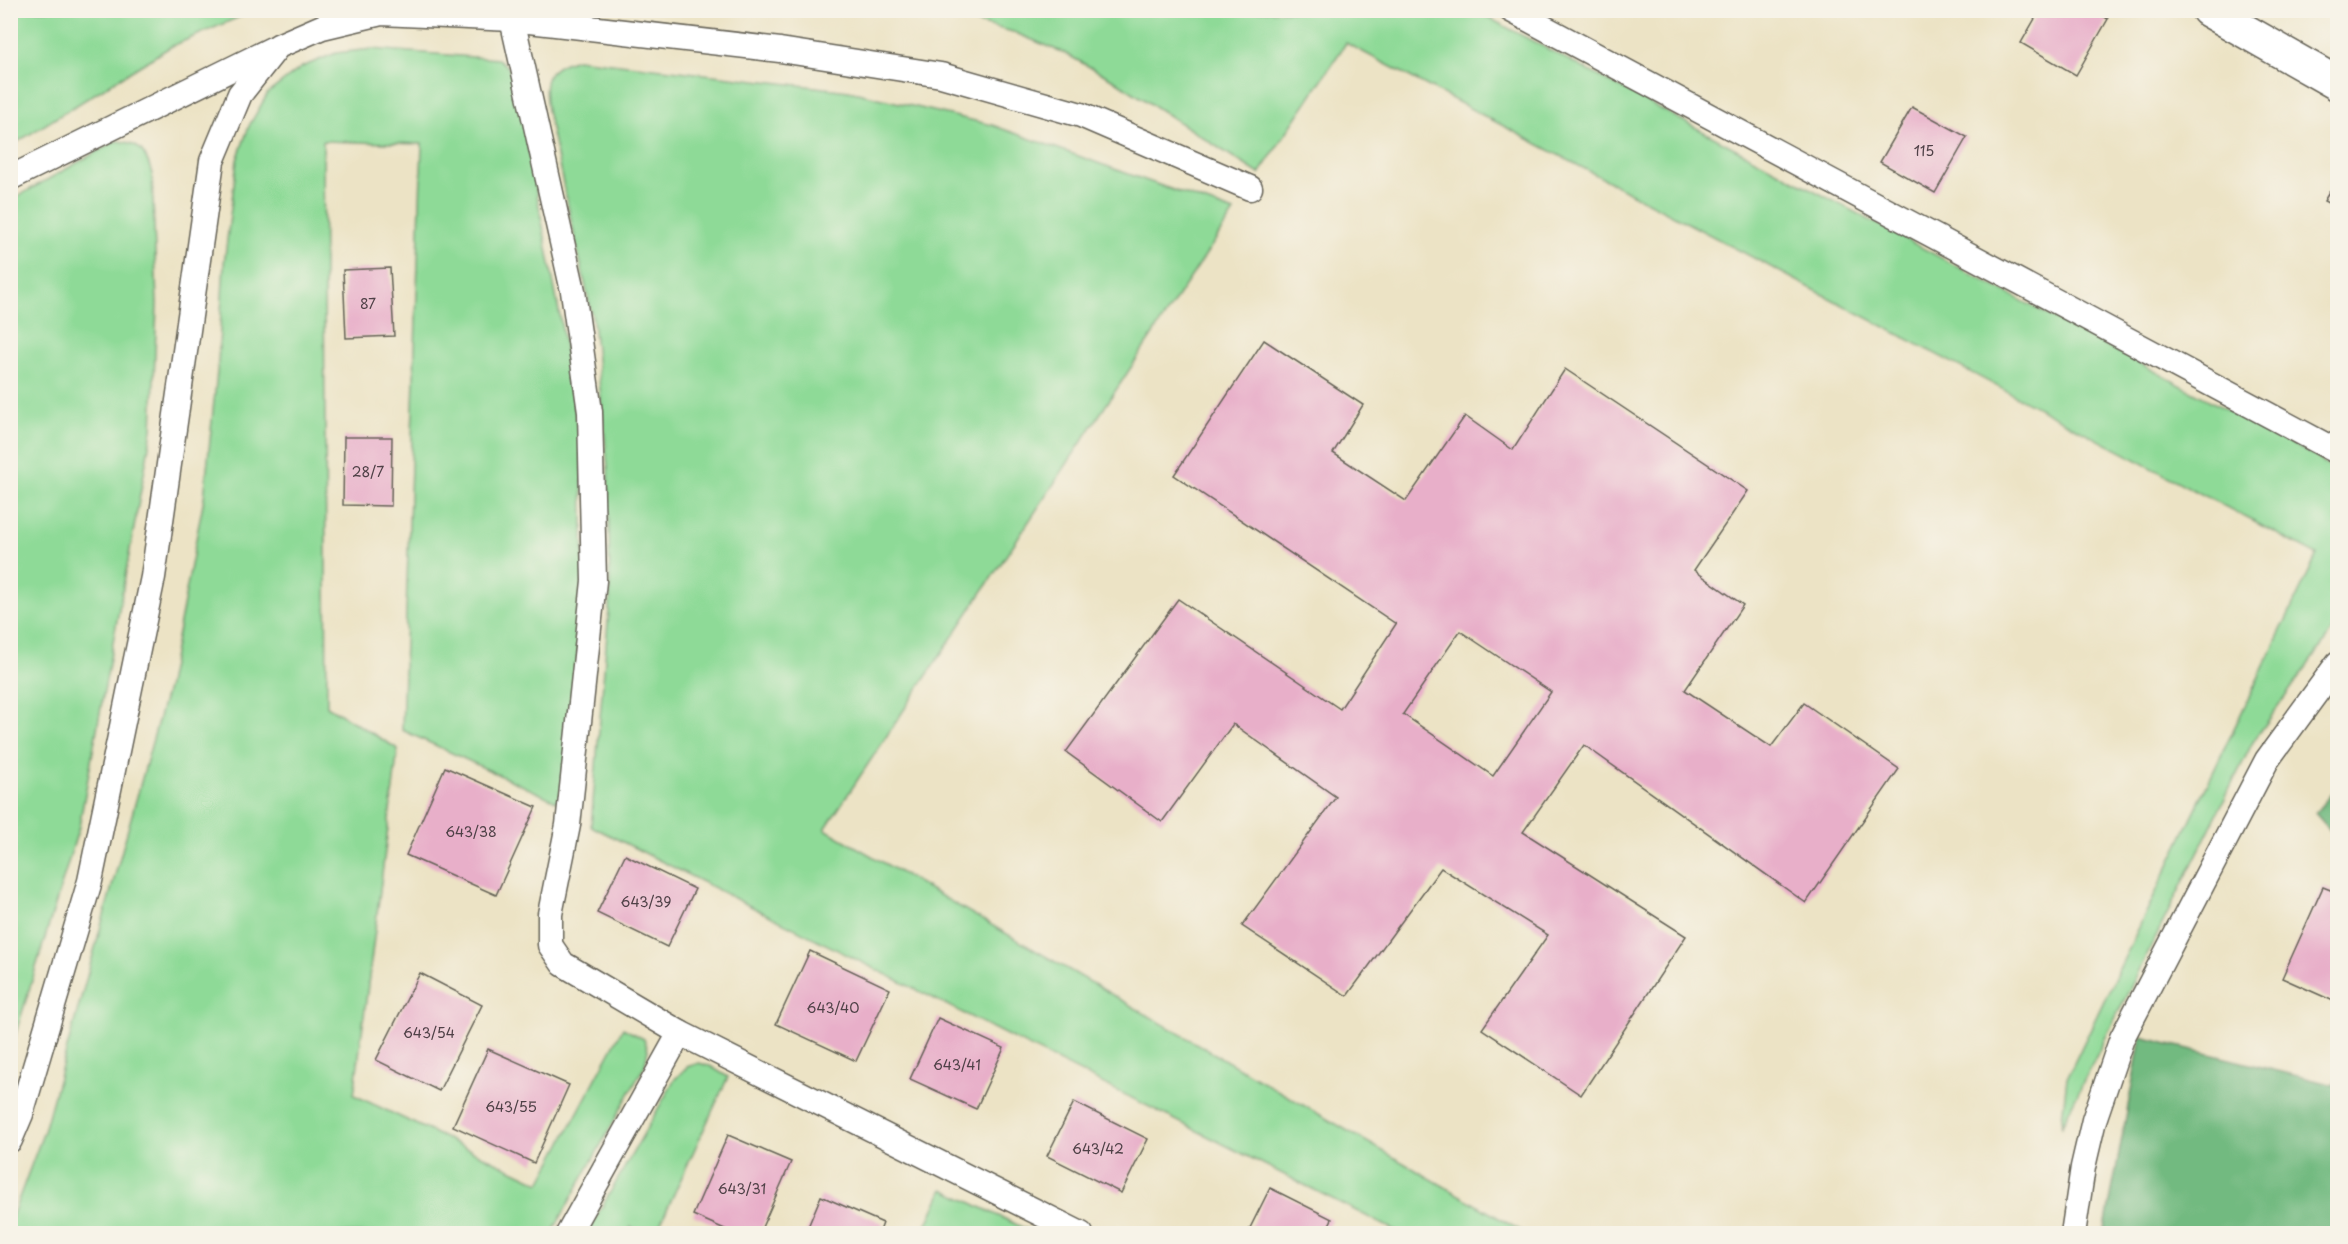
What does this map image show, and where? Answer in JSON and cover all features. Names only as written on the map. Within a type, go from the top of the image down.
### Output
[{"type":"street","points":[[2208,10],[2337,84]]},
{"type":"lane","points":[[1511,10],[2337,452]]},
{"type":"lane","points":[[10,178],[278,46],[321,27],[381,13],[511,15],[780,50],[941,75],[1081,115],[1250,188]]},
{"type":"lane","points":[[511,15],[573,291],[590,412],[594,581],[568,825],[550,914],[550,945],[563,964],[680,1033],[1081,1233]]},
{"type":"lane","points":[[10,1140],[21,1114],[90,881],[146,612],[153,577],[212,161],[240,94],[278,46]]},
{"type":"lane","points":[[2073,1233],[2083,1167],[2094,1120],[2122,1038],[2267,760],[2337,663]]},
{"type":"lane","points":[[568,1233],[680,1033]]},
{"type":"green space","points":[[11,10],[253,11],[170,47],[11,146]]},
{"type":"green space","points":[[895,11],[1476,11],[2318,458],[2337,473],[2337,624],[2253,742],[2061,1127],[2067,1078],[2317,555],[1346,43],[1259,174],[1114,80],[1064,53],[1013,32],[952,16]]},
{"type":"green space","points":[[372,49],[498,59],[508,67],[516,84],[560,317],[582,454],[584,594],[562,804],[402,730],[422,144],[323,141],[327,706],[398,749],[354,1095],[540,1183],[623,1028],[644,1039],[648,1050],[645,1065],[552,1233],[11,1234],[10,1222],[44,1131],[168,685],[204,498],[218,362],[224,264],[237,160],[249,126],[268,93],[302,67],[336,53]]},
{"type":"green space","points":[[577,59],[849,91],[992,125],[1234,212],[825,829],[1525,1233],[1400,1233],[591,826],[610,598],[608,469],[593,320],[547,110],[545,90],[548,76],[552,71],[558,66]]},
{"type":"green space","points":[[116,141],[131,143],[141,150],[152,174],[157,304],[152,430],[79,827],[11,1049],[11,200]]},
{"type":"green space","points":[[2337,787],[2337,838],[2315,813]]},
{"type":"green space","points":[[2141,1037],[2334,1085],[2337,1078],[2337,1233],[2104,1233]]},
{"type":"green space","points":[[699,1063],[710,1066],[728,1077],[656,1233],[645,1233],[631,1227],[628,1233],[587,1233],[675,1079],[687,1067]]},
{"type":"green space","points":[[943,1189],[1034,1233],[923,1233]]},
{"type":"building","points":[[2040,10],[2093,10],[2108,19],[2076,75],[2021,43]]},
{"type":"building","points":[[1912,107],[1967,137],[1935,193],[1880,162]]},
{"type":"building","points":[[2338,177],[2338,208],[2324,201]]},
{"type":"building","points":[[390,268],[394,336],[346,338],[343,270]]},
{"type":"building","points":[[1264,340],[1363,405],[1333,453],[1406,501],[1465,416],[1513,450],[1565,369],[1748,491],[1694,570],[1743,605],[1685,690],[1771,747],[1804,703],[1899,769],[1806,903],[1584,745],[1523,832],[1686,936],[1581,1095],[1482,1029],[1548,935],[1441,868],[1347,996],[1242,926],[1336,797],[1233,724],[1162,822],[1066,752],[1178,599],[1340,709],[1396,624],[1174,475]],"holes":[[[1460,631],[1551,692],[1493,776],[1403,714]]]},
{"type":"building","points":[[344,437],[392,437],[391,506],[343,505]]},
{"type":"building","points":[[445,767],[536,807],[496,895],[406,855]]},
{"type":"building","points":[[625,855],[695,889],[667,947],[597,913]]},
{"type":"building","points":[[2323,887],[2338,893],[2338,1003],[2282,978]]},
{"type":"building","points":[[810,951],[890,989],[856,1061],[776,1024]]},
{"type":"building","points":[[420,973],[482,1005],[439,1091],[376,1060]]},
{"type":"building","points":[[938,1018],[1004,1048],[976,1109],[910,1079]]},
{"type":"building","points":[[488,1049],[569,1085],[534,1163],[453,1126]]},
{"type":"building","points":[[1074,1102],[1148,1139],[1121,1193],[1047,1156]]},
{"type":"building","points":[[728,1135],[791,1162],[759,1234],[736,1234],[693,1215]]},
{"type":"building","points":[[1270,1188],[1332,1219],[1324,1234],[1247,1234]]},
{"type":"building","points":[[821,1196],[883,1223],[879,1234],[805,1234]]}]
